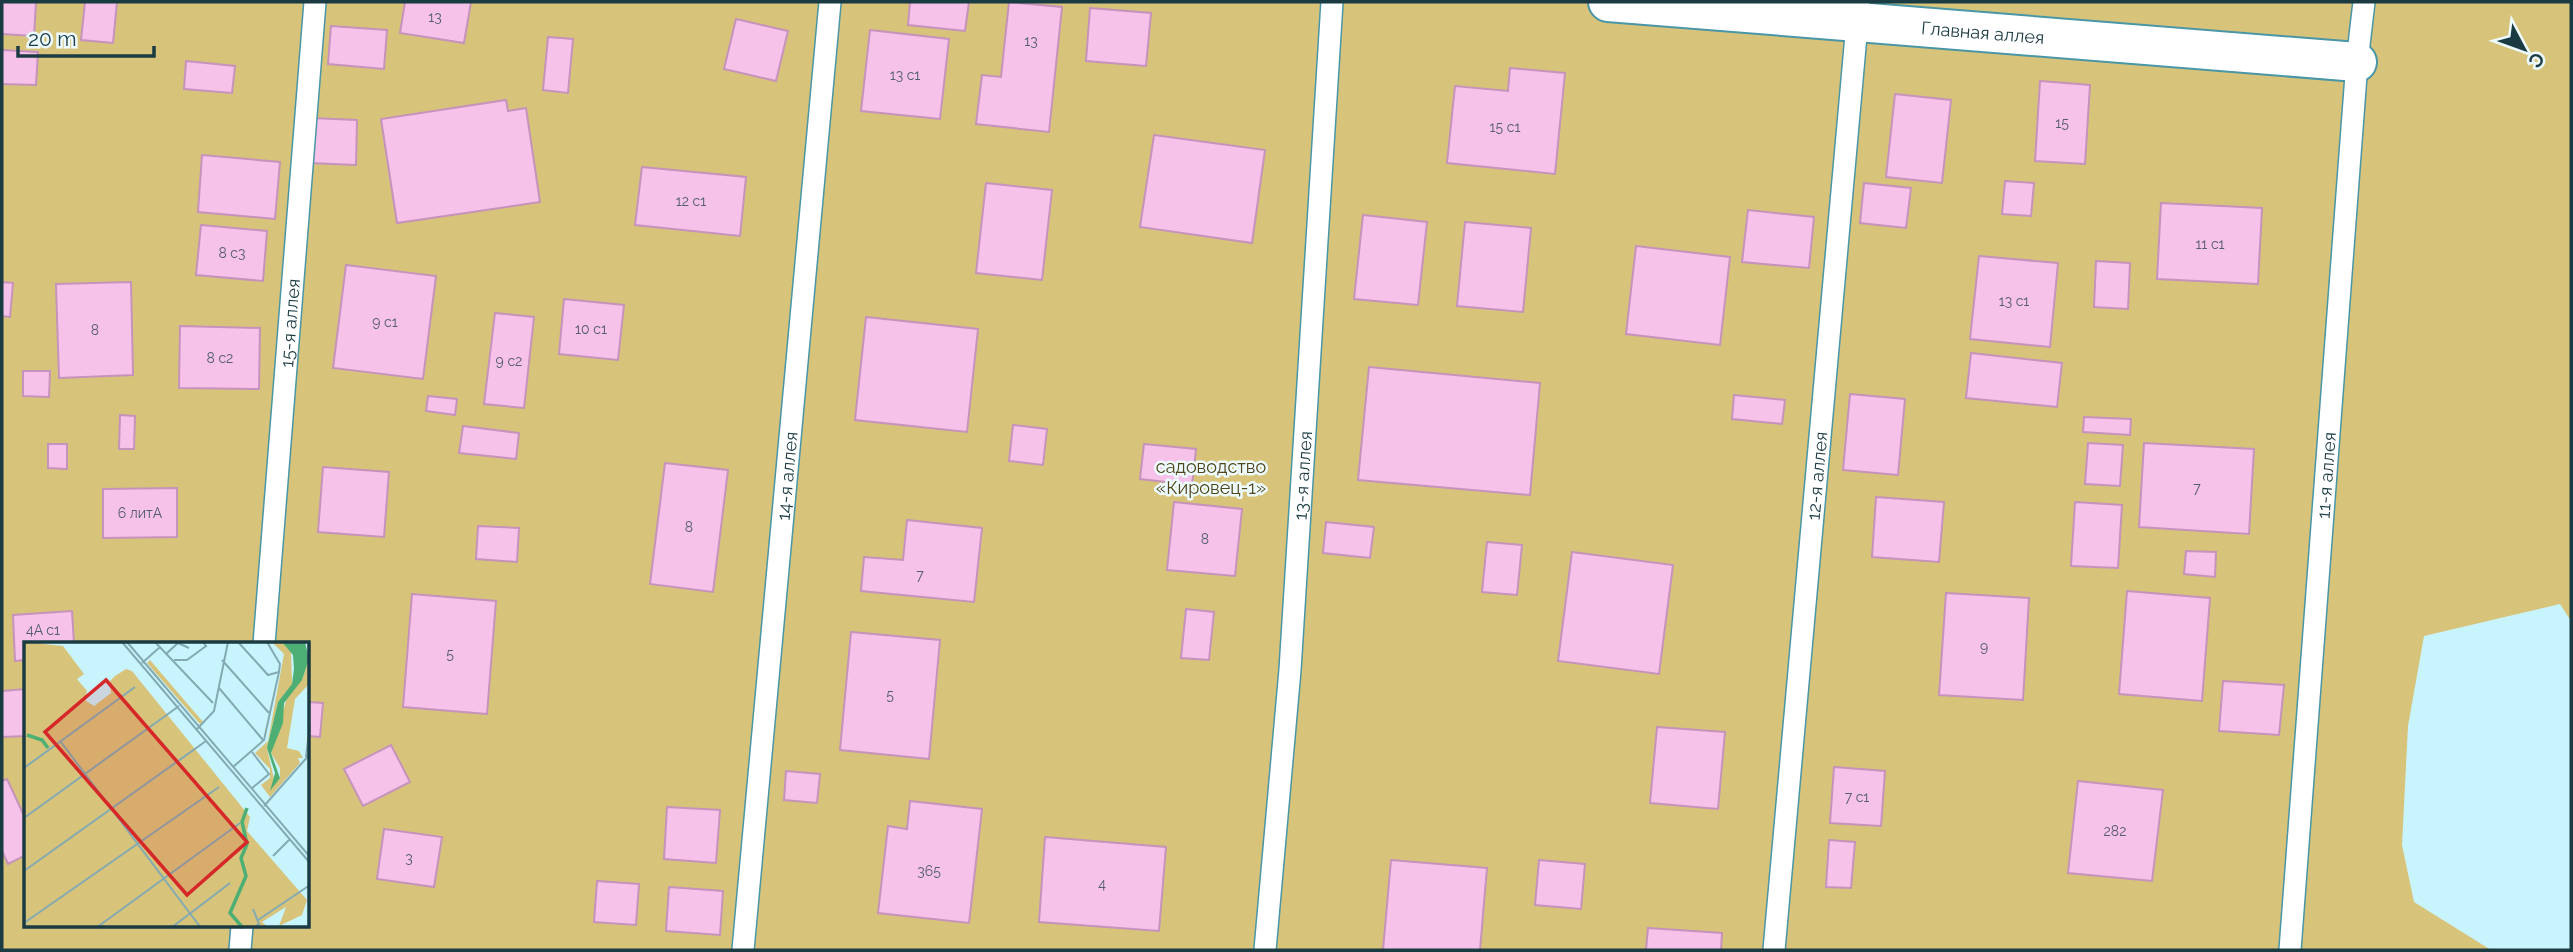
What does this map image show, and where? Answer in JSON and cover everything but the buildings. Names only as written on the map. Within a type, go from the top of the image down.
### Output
[{"type":"street","name":"Главная аллея","points":[[1608,2],[1857,13],[2357,62]]},
{"type":"lane","name":"15-я аллея","points":[[264,642],[315,2]]},
{"type":"lane","name":"14-я аллея","points":[[743,950],[830,2]]},
{"type":"lane","name":"13-я аллея","points":[[1265,950],[1290,670],[1332,2]]},
{"type":"lane","name":"11-я аллея","points":[[2290,950],[2357,62],[2364,2]]},
{"type":"lane","name":"12-я аллея","points":[[1774,950],[1857,13]]},
{"type":"lane","points":[[240,950],[242,928]]},
{"type":"green space","name":"садоводство «Кировец-1»","points":[[2,2],[2571,2],[2571,621],[2560,604],[2424,636],[2408,726],[2402,845],[2414,902],[2491,950],[2,950]]}]
